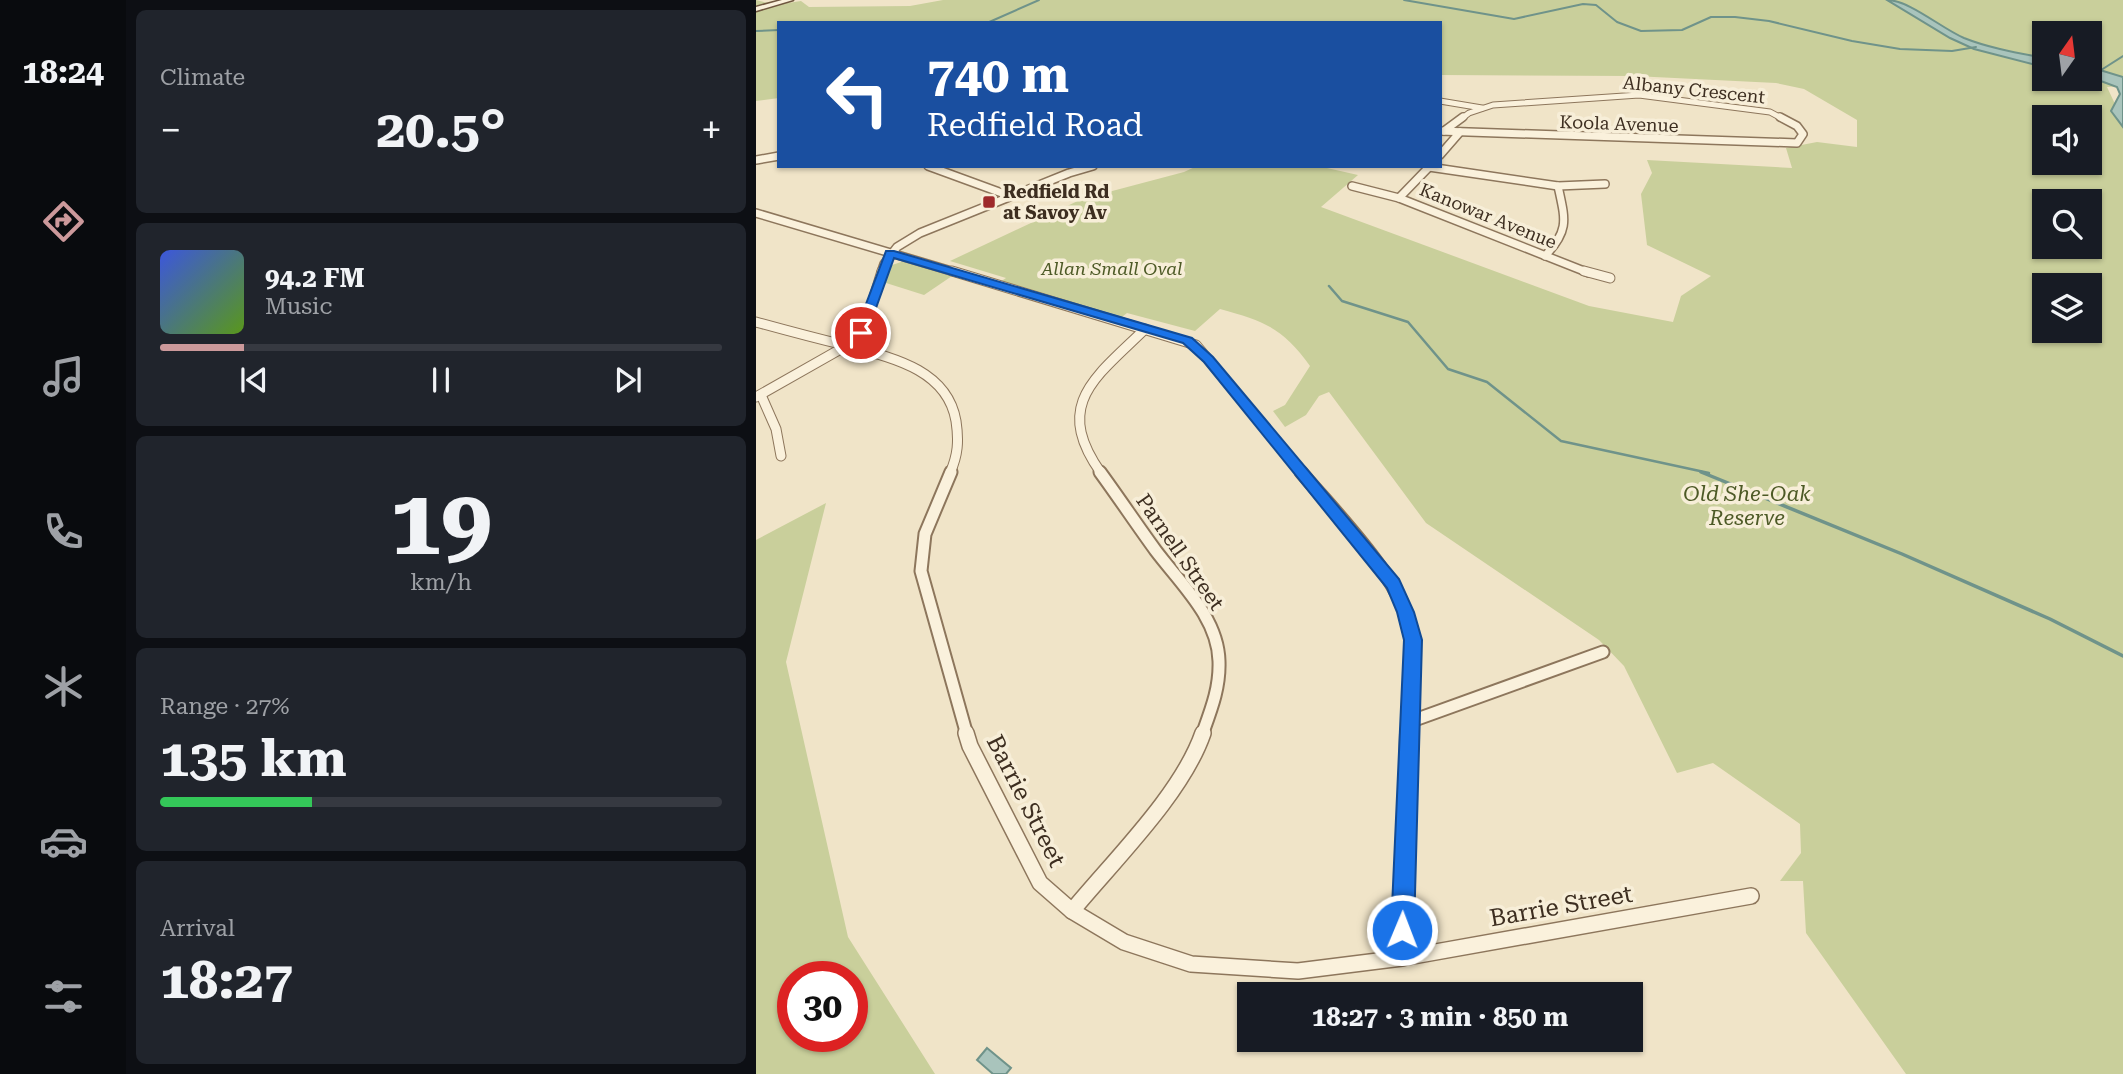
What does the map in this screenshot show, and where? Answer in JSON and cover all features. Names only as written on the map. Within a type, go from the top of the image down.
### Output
[{"type":"main road","points":[[756,9],[774,2],[790,0]]},
{"type":"street","name":"Albany Crescent","points":[[1442,131],[1482,108],[1557,99],[1639,95],[1770,112],[1804,134],[1797,143]]},
{"type":"street","points":[[1442,101],[1482,108]]},
{"type":"street","name":"Koola Avenue","points":[[1442,131],[1797,143]]},
{"type":"street","points":[[1442,153],[1460,132]]},
{"type":"street","points":[[756,160],[777,156]]},
{"type":"street","points":[[933,168],[1010,196]]},
{"type":"street","points":[[781,456],[776,429],[759,396],[849,346],[865,326],[880,273],[890,253],[920,233],[1086,168]]},
{"type":"street","points":[[1399,198],[1429,168]]},
{"type":"street","points":[[1437,168],[1558,186],[1605,184]]},
{"type":"street","name":"Kanowar Avenue","points":[[1352,186],[1399,198],[1594,275],[1610,278]]},
{"type":"street","points":[[1545,256],[1562,240],[1566,226],[1558,186]]},
{"type":"street","points":[[756,213],[1196,345],[1393,584],[1406,612],[1413,640],[1402,958]]},
{"type":"street","name":"Barrie Street","points":[[756,322],[890,356],[932,377],[953,404],[958,432],[957,456],[925,534],[921,571],[970,746],[1040,883],[1072,911],[1124,942],[1191,964],[1298,971],[1402,958],[1751,896]]},
{"type":"street","name":"Parnell Street","points":[[1072,911],[1175,788],[1196,753],[1217,692],[1219,660],[1214,634],[1187,588],[1158,553],[1086,452],[1078,425],[1084,396],[1101,372],[1145,329]]},
{"type":"street","points":[[1409,722],[1603,652]]},
{"type":"green space","points":[[756,0],[775,5],[801,1],[809,7],[910,6],[943,0],[2123,0],[2123,86],[2107,87],[2115,104],[2111,111],[2123,127],[2123,1074],[1906,1074],[1806,933],[1803,881],[1780,881],[1801,853],[1800,824],[1713,763],[1677,773],[1624,666],[1599,640],[1426,523],[1329,392],[1319,396],[1306,415],[1285,427],[1273,411],[1285,405],[1310,366],[1281,334],[1261,322],[1220,309],[1195,331],[1127,313],[1122,317],[1000,282],[1006,278],[950,261],[1082,199],[1193,168],[1327,168],[1358,175],[1321,207],[1589,306],[1673,322],[1681,296],[1711,276],[1647,245],[1641,194],[1652,173],[1647,160],[1792,168],[1786,148],[1817,142],[1857,147],[1857,120],[1804,89],[1776,83],[1634,76],[1442,75],[1442,21],[777,21],[777,98],[756,101]]},
{"type":"green space","points":[[901,262],[952,276],[924,295],[883,282],[889,266]]},
{"type":"green space","points":[[826,503],[786,662],[848,937],[863,961],[777,961],[777,1052],[868,1052],[868,968],[935,1074],[756,1074],[756,540]]},
{"type":"water","points":[[1887,0],[1915,9],[1964,38],[2032,55],[2032,64],[1974,49],[1950,38]]},
{"type":"water","points":[[2102,71],[2123,77],[2123,127],[2111,111],[2120,94],[2117,87],[2102,81]]},
{"type":"water","points":[[987,1048],[1011,1068],[1006,1074],[993,1074],[977,1060]]},
{"type":"waterway","points":[[992,21],[1039,0]]},
{"type":"waterway","points":[[1404,0],[1514,19],[1583,4],[1596,5],[1617,22],[1641,31],[1682,30],[1711,17],[1735,17],[1769,21],[1852,41],[1900,49],[1952,51],[1976,47]]},
{"type":"waterway","points":[[756,31],[777,30]]},
{"type":"waterway","points":[[2102,69],[2123,56]]},
{"type":"waterway","points":[[1329,286],[1342,301],[1408,322],[1448,369],[1487,382],[1561,441],[1709,473]]},
{"type":"waterway","points":[[1701,472],[1902,554],[2050,619],[2123,656]]},
{"type":"place","name":"Redfield Rd at Savoy Av","points":[[989,202]]},
{"type":"route","points":[[861,333],[880,273],[890,253],[1188,341],[1196,345],[1209,359],[1393,584],[1406,612],[1413,640],[1402,930]]},
{"type":"park label","name":"Allan Small Oval","points":[[1112,269]]},
{"type":"park label","name":"Old She-Oak Reserve","points":[[1747,506]]}]
